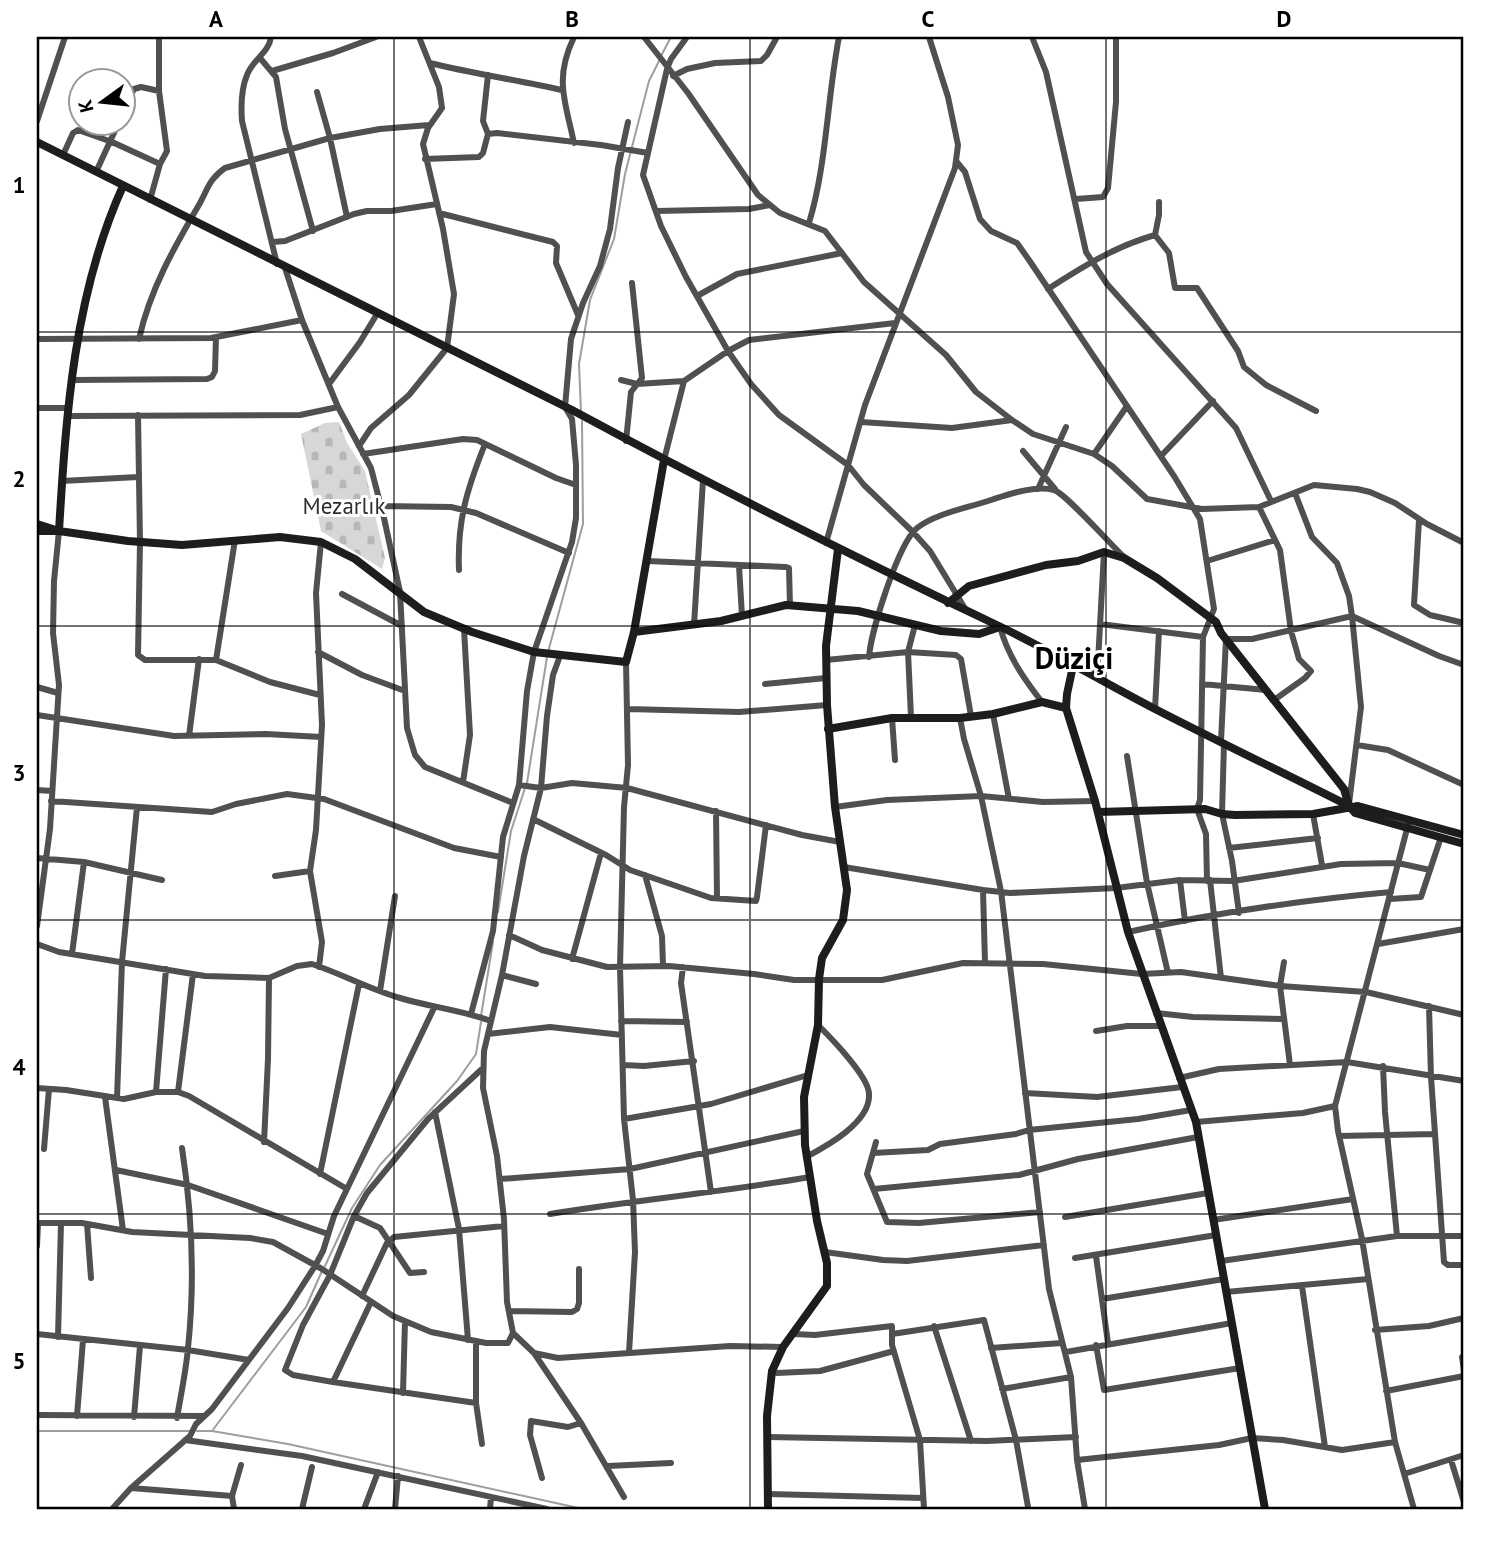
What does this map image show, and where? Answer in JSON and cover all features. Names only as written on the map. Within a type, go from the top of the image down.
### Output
[{"type":"street","points":[[37,121],[65,37]]},
{"type":"street","points":[[150,200],[160,164],[167,151],[159,91],[159,37]]},
{"type":"street","points":[[271,37],[270,45],[247,74],[241,104],[242,121],[281,266],[338,407],[371,468],[400,592],[407,728],[415,755],[425,767],[513,803]]},
{"type":"street","points":[[272,71],[376,37]]},
{"type":"street","points":[[359,446],[371,428],[409,395],[447,348],[454,294],[423,144],[429,125],[442,108],[439,87],[419,37]]},
{"type":"street","points":[[573,143],[560,84],[565,56],[574,37]]},
{"type":"street","points":[[687,37],[665,66],[643,175],[666,237],[696,296],[751,384],[779,415],[849,465],[864,485],[913,532],[930,551],[967,613]]},
{"type":"street","points":[[673,76],[687,69],[715,63],[761,61],[777,37]]},
{"type":"street","points":[[808,223],[816,198],[826,135],[831,77],[839,37]]},
{"type":"street","points":[[826,543],[861,422],[956,161],[958,145],[948,97],[929,37]]},
{"type":"street","points":[[1032,37],[1046,72],[1086,252],[1107,284],[1236,428],[1271,501]]},
{"type":"street","points":[[1076,199],[1102,197],[1108,188],[1116,102],[1116,37]]},
{"type":"street","points":[[648,39],[654,52],[688,93],[758,195],[780,213],[825,231],[864,282],[946,355],[976,391],[1033,434],[1094,454],[1112,466],[1147,499],[1195,508],[1259,507],[1314,485],[1357,489],[1395,503],[1419,520],[1464,543]]},
{"type":"street","points":[[260,58],[276,77],[285,129],[313,231]]},
{"type":"street","points":[[430,63],[468,73],[508,77],[562,90]]},
{"type":"street","points":[[425,159],[479,158],[483,153],[488,134],[483,121],[488,75]]},
{"type":"street","points":[[136,88],[159,91]]},
{"type":"street","points":[[317,92],[347,217]]},
{"type":"street","points":[[473,1014],[493,931],[503,836],[520,785],[527,691],[536,652],[569,552],[576,518],[572,419],[568,408],[571,339],[600,267],[610,229],[621,150],[628,122]]},
{"type":"street","points":[[139,339],[145,312],[154,290],[189,220],[212,178],[225,167],[330,138],[380,129],[429,125]]},
{"type":"street","points":[[63,155],[73,133],[78,130],[160,164]]},
{"type":"street","points":[[488,134],[523,135],[648,153]]},
{"type":"street","points":[[96,172],[114,136]]},
{"type":"street","points":[[37,142],[568,408],[626,441],[826,543],[1000,627],[1349,806],[1355,813],[1464,835]]},
{"type":"street","points":[[956,161],[965,172],[980,219],[991,231],[1017,243],[1161,456],[1200,519],[1214,609],[1203,636],[1200,800],[1197,809],[1206,834],[1221,978]]},
{"type":"street","points":[[37,926],[46,859],[57,717],[58,693],[53,633],[54,581],[76,339],[106,223],[123,186]]},
{"type":"street","points":[[1159,202],[1155,235],[1169,253],[1175,288],[1197,288],[1238,351],[1244,367],[1266,385],[1316,411]]},
{"type":"street","points":[[273,242],[285,241],[367,211],[391,211],[437,204]]},
{"type":"street","points":[[656,211],[749,209],[770,205]]},
{"type":"street","points":[[439,213],[552,242],[556,246],[556,263],[578,317]]},
{"type":"street","points":[[1048,289],[1092,261],[1155,235]]},
{"type":"street","points":[[696,296],[737,274],[842,253]]},
{"type":"street","points":[[626,441],[631,392],[642,377],[632,283]]},
{"type":"street","points":[[329,384],[360,342],[376,314]]},
{"type":"street","points":[[37,339],[216,337],[302,320]]},
{"type":"street","points":[[621,380],[637,384],[684,381],[749,340],[895,323]]},
{"type":"street","points":[[72,380],[207,379],[215,372],[216,337]]},
{"type":"street","points":[[629,1353],[635,1252],[633,1200],[624,1119],[620,967],[624,807],[627,788],[626,662],[635,632],[664,460],[684,381]]},
{"type":"street","points":[[1161,456],[1213,401]]},
{"type":"street","points":[[1094,454],[1127,406]]},
{"type":"street","points":[[37,408],[138,415],[300,415],[338,407]]},
{"type":"street","points":[[138,415],[138,655],[145,660],[216,660],[270,682],[320,695]]},
{"type":"street","points":[[861,422],[953,428],[1012,420]]},
{"type":"street","points":[[1038,489],[1066,427]]},
{"type":"street","points":[[363,454],[463,439],[477,440],[576,485]]},
{"type":"street","points":[[459,570],[458,538],[463,509],[485,444]]},
{"type":"street","points":[[1023,451],[1056,491],[1124,558],[1157,578],[1216,622],[1226,639],[1344,789],[1349,806]]},
{"type":"street","points":[[62,481],[138,477]]},
{"type":"street","points":[[694,625],[703,480]]},
{"type":"street","points":[[869,657],[878,616],[913,532],[936,518],[1002,496],[1038,489],[1056,491]]},
{"type":"street","points":[[1295,493],[1312,537],[1337,563],[1349,597],[1362,707],[1349,806]]},
{"type":"street","points":[[381,506],[451,506],[569,552]]},
{"type":"street","points":[[1259,507],[1280,550],[1291,631],[1299,659],[1311,671],[1274,700]]},
{"type":"street","points":[[1419,520],[1414,605],[1430,615],[1464,623]]},
{"type":"street","points":[[37,524],[59,531]]},
{"type":"street","points":[[37,531],[59,531],[182,545],[280,537],[321,541],[355,559],[424,612],[464,628],[536,652],[626,662]]},
{"type":"street","points":[[216,660],[234,540]]},
{"type":"street","points":[[1207,561],[1275,540]]},
{"type":"street","points":[[318,967],[321,942],[310,871],[321,737],[316,593],[321,541]]},
{"type":"street","points":[[768,1509],[767,1416],[772,1371],[783,1347],[827,1286],[827,1263],[806,1157],[804,1097],[818,1025],[822,958],[843,920],[847,890],[835,807],[826,678],[838,549]]},
{"type":"street","points":[[947,603],[969,586],[1046,565],[1078,561],[1104,552],[1124,558]]},
{"type":"street","points":[[1094,677],[1098,662],[1104,552]]},
{"type":"street","points":[[647,561],[789,568],[790,606]]},
{"type":"street","points":[[739,566],[742,616]]},
{"type":"street","points":[[342,594],[402,626]]},
{"type":"street","points":[[635,632],[694,625],[790,606],[831,608],[941,631],[979,634],[1000,627]]},
{"type":"street","points":[[1226,639],[1252,639],[1352,616],[1464,665]]},
{"type":"street","points":[[1100,624],[1203,636]]},
{"type":"street","points":[[911,717],[908,652],[915,625]]},
{"type":"street","points":[[1000,627],[1004,643],[1022,677],[1042,702]]},
{"type":"street","points":[[463,782],[470,735],[464,628]]},
{"type":"street","points":[[1156,709],[1159,631]]},
{"type":"street","points":[[1226,639],[1222,814],[1239,913]]},
{"type":"street","points":[[318,652],[362,675],[405,691]]},
{"type":"street","points":[[826,660],[908,652],[956,655],[961,659],[971,716]]},
{"type":"street","points":[[558,656],[533,819],[484,1051],[483,1088],[498,1156],[509,1311],[513,1333],[534,1353],[582,1423],[624,1497]]},
{"type":"street","points":[[188,736],[199,659]]},
{"type":"street","points":[[1073,666],[1066,708],[1096,801],[1128,932],[1196,1122],[1265,1509]]},
{"type":"street","points":[[765,684],[826,678]]},
{"type":"street","points":[[1202,684],[1266,690]]},
{"type":"street","points":[[37,687],[58,693]]},
{"type":"street","points":[[828,729],[892,718],[960,718],[993,714],[1042,702],[1066,708]]},
{"type":"street","points":[[628,709],[739,712],[827,705]]},
{"type":"street","points":[[993,714],[1009,799]]},
{"type":"street","points":[[37,715],[174,736],[266,734],[321,737]]},
{"type":"street","points":[[892,718],[895,760]]},
{"type":"street","points":[[960,718],[981,796],[1001,891],[1049,1289],[1071,1377],[1077,1460],[1085,1509]]},
{"type":"street","points":[[1357,745],[1388,750],[1464,785]]},
{"type":"street","points":[[1127,756],[1147,883],[1168,973]]},
{"type":"street","points":[[520,785],[538,787],[572,783],[627,788],[841,842]]},
{"type":"street","points":[[37,790],[52,792]]},
{"type":"street","points":[[51,801],[212,812],[236,804],[287,794],[318,799],[454,848],[501,857]]},
{"type":"street","points":[[835,807],[887,800],[981,796],[1044,802],[1096,801]]},
{"type":"street","points":[[1098,812],[1197,809],[1222,814],[1313,814],[1349,806]]},
{"type":"street","points":[[117,1098],[122,962],[137,807]]},
{"type":"street","points":[[716,811],[717,898]]},
{"type":"street","points":[[1313,814],[1322,865]]},
{"type":"street","points":[[533,819],[645,875],[717,898],[756,901],[766,825]]},
{"type":"street","points":[[1409,823],[1464,844]]},
{"type":"street","points":[[1409,823],[1335,1106],[1362,1239],[1395,1442],[1414,1509]]},
{"type":"street","points":[[1128,932],[1214,916],[1345,897],[1421,897],[1441,837]]},
{"type":"street","points":[[1229,848],[1318,838]]},
{"type":"street","points":[[572,958],[601,853]]},
{"type":"street","points":[[37,858],[84,862],[162,880]]},
{"type":"street","points":[[72,954],[84,862]]},
{"type":"street","points":[[844,867],[1001,891],[1116,888],[1180,880],[1233,881],[1322,865],[1398,863],[1430,870]]},
{"type":"street","points":[[275,876],[310,871]]},
{"type":"street","points":[[645,875],[662,936],[663,966]]},
{"type":"street","points":[[1180,880],[1185,921]]},
{"type":"street","points":[[983,890],[985,963]]},
{"type":"street","points":[[380,991],[395,896]]},
{"type":"street","points":[[1378,944],[1464,929]]},
{"type":"street","points":[[509,935],[542,950],[607,967],[683,967],[794,980],[883,980],[963,962],[1009,962],[1142,974],[1181,972],[1280,986],[1366,992],[1464,1015]]},
{"type":"street","points":[[37,944],[59,952],[192,974],[268,978],[297,966],[312,964],[380,991],[434,1008],[473,1014],[490,1021]]},
{"type":"street","points":[[1284,962],[1280,986],[1290,1065]]},
{"type":"street","points":[[683,967],[681,983],[694,1061],[710,1192]]},
{"type":"street","points":[[156,1093],[166,969]]},
{"type":"street","points":[[178,1092],[192,974]]},
{"type":"street","points":[[502,975],[536,984]]},
{"type":"street","points":[[264,1142],[268,978]]},
{"type":"street","points":[[320,1174],[359,984]]},
{"type":"street","points":[[1429,1006],[1431,1077],[1444,1262],[1448,1265],[1464,1265]]},
{"type":"street","points":[[112,1509],[131,1488],[187,1438],[288,1308],[323,1271],[328,1234],[434,1008]]},
{"type":"street","points":[[1156,1013],[1193,1017],[1283,1019]]},
{"type":"street","points":[[621,1021],[687,1021]]},
{"type":"street","points":[[806,1157],[841,1138],[869,1104],[870,1096],[868,1086],[839,1046],[818,1025]]},
{"type":"street","points":[[1096,1031],[1127,1026],[1160,1026]]},
{"type":"street","points":[[488,1034],[550,1027],[622,1035]]},
{"type":"street","points":[[623,1065],[644,1066],[694,1061]]},
{"type":"street","points":[[1179,1078],[1219,1069],[1347,1062],[1464,1081]]},
{"type":"street","points":[[1383,1066],[1397,1236]]},
{"type":"street","points":[[476,1404],[293,1375],[285,1370],[323,1271],[367,1193],[435,1112],[483,1068]]},
{"type":"street","points":[[624,1119],[700,1106],[808,1075]]},
{"type":"street","points":[[1025,1093],[1097,1097],[1182,1087]]},
{"type":"street","points":[[37,1088],[117,1098],[178,1092],[347,1189]]},
{"type":"street","points":[[44,1149],[50,1089]]},
{"type":"street","points":[[105,1097],[123,1230]]},
{"type":"street","points":[[1196,1122],[1303,1113],[1335,1106]]},
{"type":"street","points":[[873,1153],[928,1150],[940,1144],[1029,1130],[1138,1119],[1191,1110]]},
{"type":"street","points":[[435,1112],[460,1229],[482,1444]]},
{"type":"street","points":[[500,1179],[630,1168],[804,1131]]},
{"type":"street","points":[[1339,1136],[1435,1134]]},
{"type":"street","points":[[874,1189],[966,1182],[1034,1173],[1078,1159],[1198,1137]]},
{"type":"street","points":[[876,1142],[867,1174],[887,1222],[933,1222],[1040,1212]]},
{"type":"street","points":[[177,1418],[190,1322],[188,1185],[182,1147]]},
{"type":"street","points":[[116,1170],[188,1185],[328,1234]]},
{"type":"street","points":[[550,1214],[633,1200],[810,1177]]},
{"type":"street","points":[[1065,1217],[1208,1193]]},
{"type":"street","points":[[1213,1220],[1353,1199]]},
{"type":"street","points":[[354,1216],[380,1228],[410,1273],[424,1272]]},
{"type":"street","points":[[37,1246],[37,1223],[87,1224],[123,1230],[250,1238],[273,1242],[371,1302],[431,1332],[472,1340],[508,1343],[513,1333]]},
{"type":"street","points":[[58,1337],[61,1223]]},
{"type":"street","points":[[87,1224],[91,1278]]},
{"type":"street","points":[[362,1296],[389,1241],[394,1237],[504,1226]]},
{"type":"street","points":[[1075,1258],[1216,1236]]},
{"type":"street","points":[[1221,1261],[1362,1239],[1397,1236],[1464,1237]]},
{"type":"street","points":[[825,1252],[907,1261],[1044,1245]]},
{"type":"street","points":[[1096,1256],[1108,1343]]},
{"type":"street","points":[[509,1311],[577,1310],[579,1269]]},
{"type":"street","points":[[1102,1300],[1224,1279]]},
{"type":"street","points":[[1226,1292],[1368,1279]]},
{"type":"street","points":[[1302,1286],[1325,1447]]},
{"type":"street","points":[[333,1382],[371,1302]]},
{"type":"street","points":[[1375,1330],[1429,1326],[1464,1318]]},
{"type":"street","points":[[892,1334],[984,1320],[1016,1440],[1028,1507]]},
{"type":"street","points":[[403,1393],[405,1321]]},
{"type":"street","points":[[1066,1352],[1232,1323]]},
{"type":"street","points":[[793,1334],[815,1335],[891,1326],[894,1351],[920,1440],[924,1509]]},
{"type":"street","points":[[934,1326],[971,1441]]},
{"type":"street","points":[[37,1334],[188,1350],[249,1360]]},
{"type":"street","points":[[77,1416],[83,1340]]},
{"type":"street","points":[[991,1348],[1062,1343]]},
{"type":"street","points":[[1096,1345],[1104,1390],[1240,1368]]},
{"type":"street","points":[[134,1417],[140,1346]]},
{"type":"street","points":[[534,1353],[558,1358],[730,1346],[783,1347]]},
{"type":"street","points":[[772,1371],[820,1371],[894,1351]]},
{"type":"street","points":[[1464,1355],[1464,1370]]},
{"type":"street","points":[[1386,1391],[1464,1376]]},
{"type":"street","points":[[1002,1389],[1071,1377]]},
{"type":"street","points":[[37,1415],[177,1418],[204,1416]]},
{"type":"street","points":[[542,1478],[530,1435],[531,1421],[568,1427],[582,1423]]},
{"type":"street","points":[[767,1437],[971,1441],[1076,1437]]},
{"type":"street","points":[[187,1438],[302,1456],[547,1509]]},
{"type":"street","points":[[1077,1460],[1219,1445],[1252,1438],[1283,1440],[1342,1450],[1395,1442]]},
{"type":"street","points":[[1404,1474],[1464,1455]]},
{"type":"street","points":[[1451,1460],[1464,1502]]},
{"type":"street","points":[[608,1466],[671,1463]]},
{"type":"street","points":[[234,1509],[232,1496],[241,1465]]},
{"type":"street","points":[[302,1509],[312,1467]]},
{"type":"street","points":[[364,1509],[378,1472]]},
{"type":"street","points":[[395,1509],[398,1476]]},
{"type":"street","points":[[131,1488],[232,1496]]},
{"type":"street","points":[[768,1494],[923,1498]]},
{"type":"street","points":[[490,1509],[491,1497]]},
{"type":"green space","name":"Mezarlık","points":[[339,422],[347,443],[365,471],[385,558],[382,569],[321,531],[301,434],[325,423]]},
{"type":"waterway","points":[[661,56],[671,37]]},
{"type":"waterway","points":[[581,412],[579,364],[590,300],[614,239],[625,174],[649,81],[659,61]]},
{"type":"waterway","points":[[548,652],[583,524],[582,421]]},
{"type":"waterway","points":[[527,783],[547,657]]},
{"type":"waterway","points":[[498,912],[511,831],[525,788]]},
{"type":"waterway","points":[[481,1016],[493,942]]},
{"type":"waterway","points":[[325,1266],[352,1208],[380,1165],[457,1081],[476,1054],[481,1022]]},
{"type":"waterway","points":[[212,1431],[306,1307],[322,1271]]},
{"type":"waterway","points":[[37,1431],[191,1431]]},
{"type":"waterway","points":[[197,1431],[212,1431],[288,1444],[583,1509]]},
{"type":"district","name":"Düziçi","points":[[1074,659]]}]
